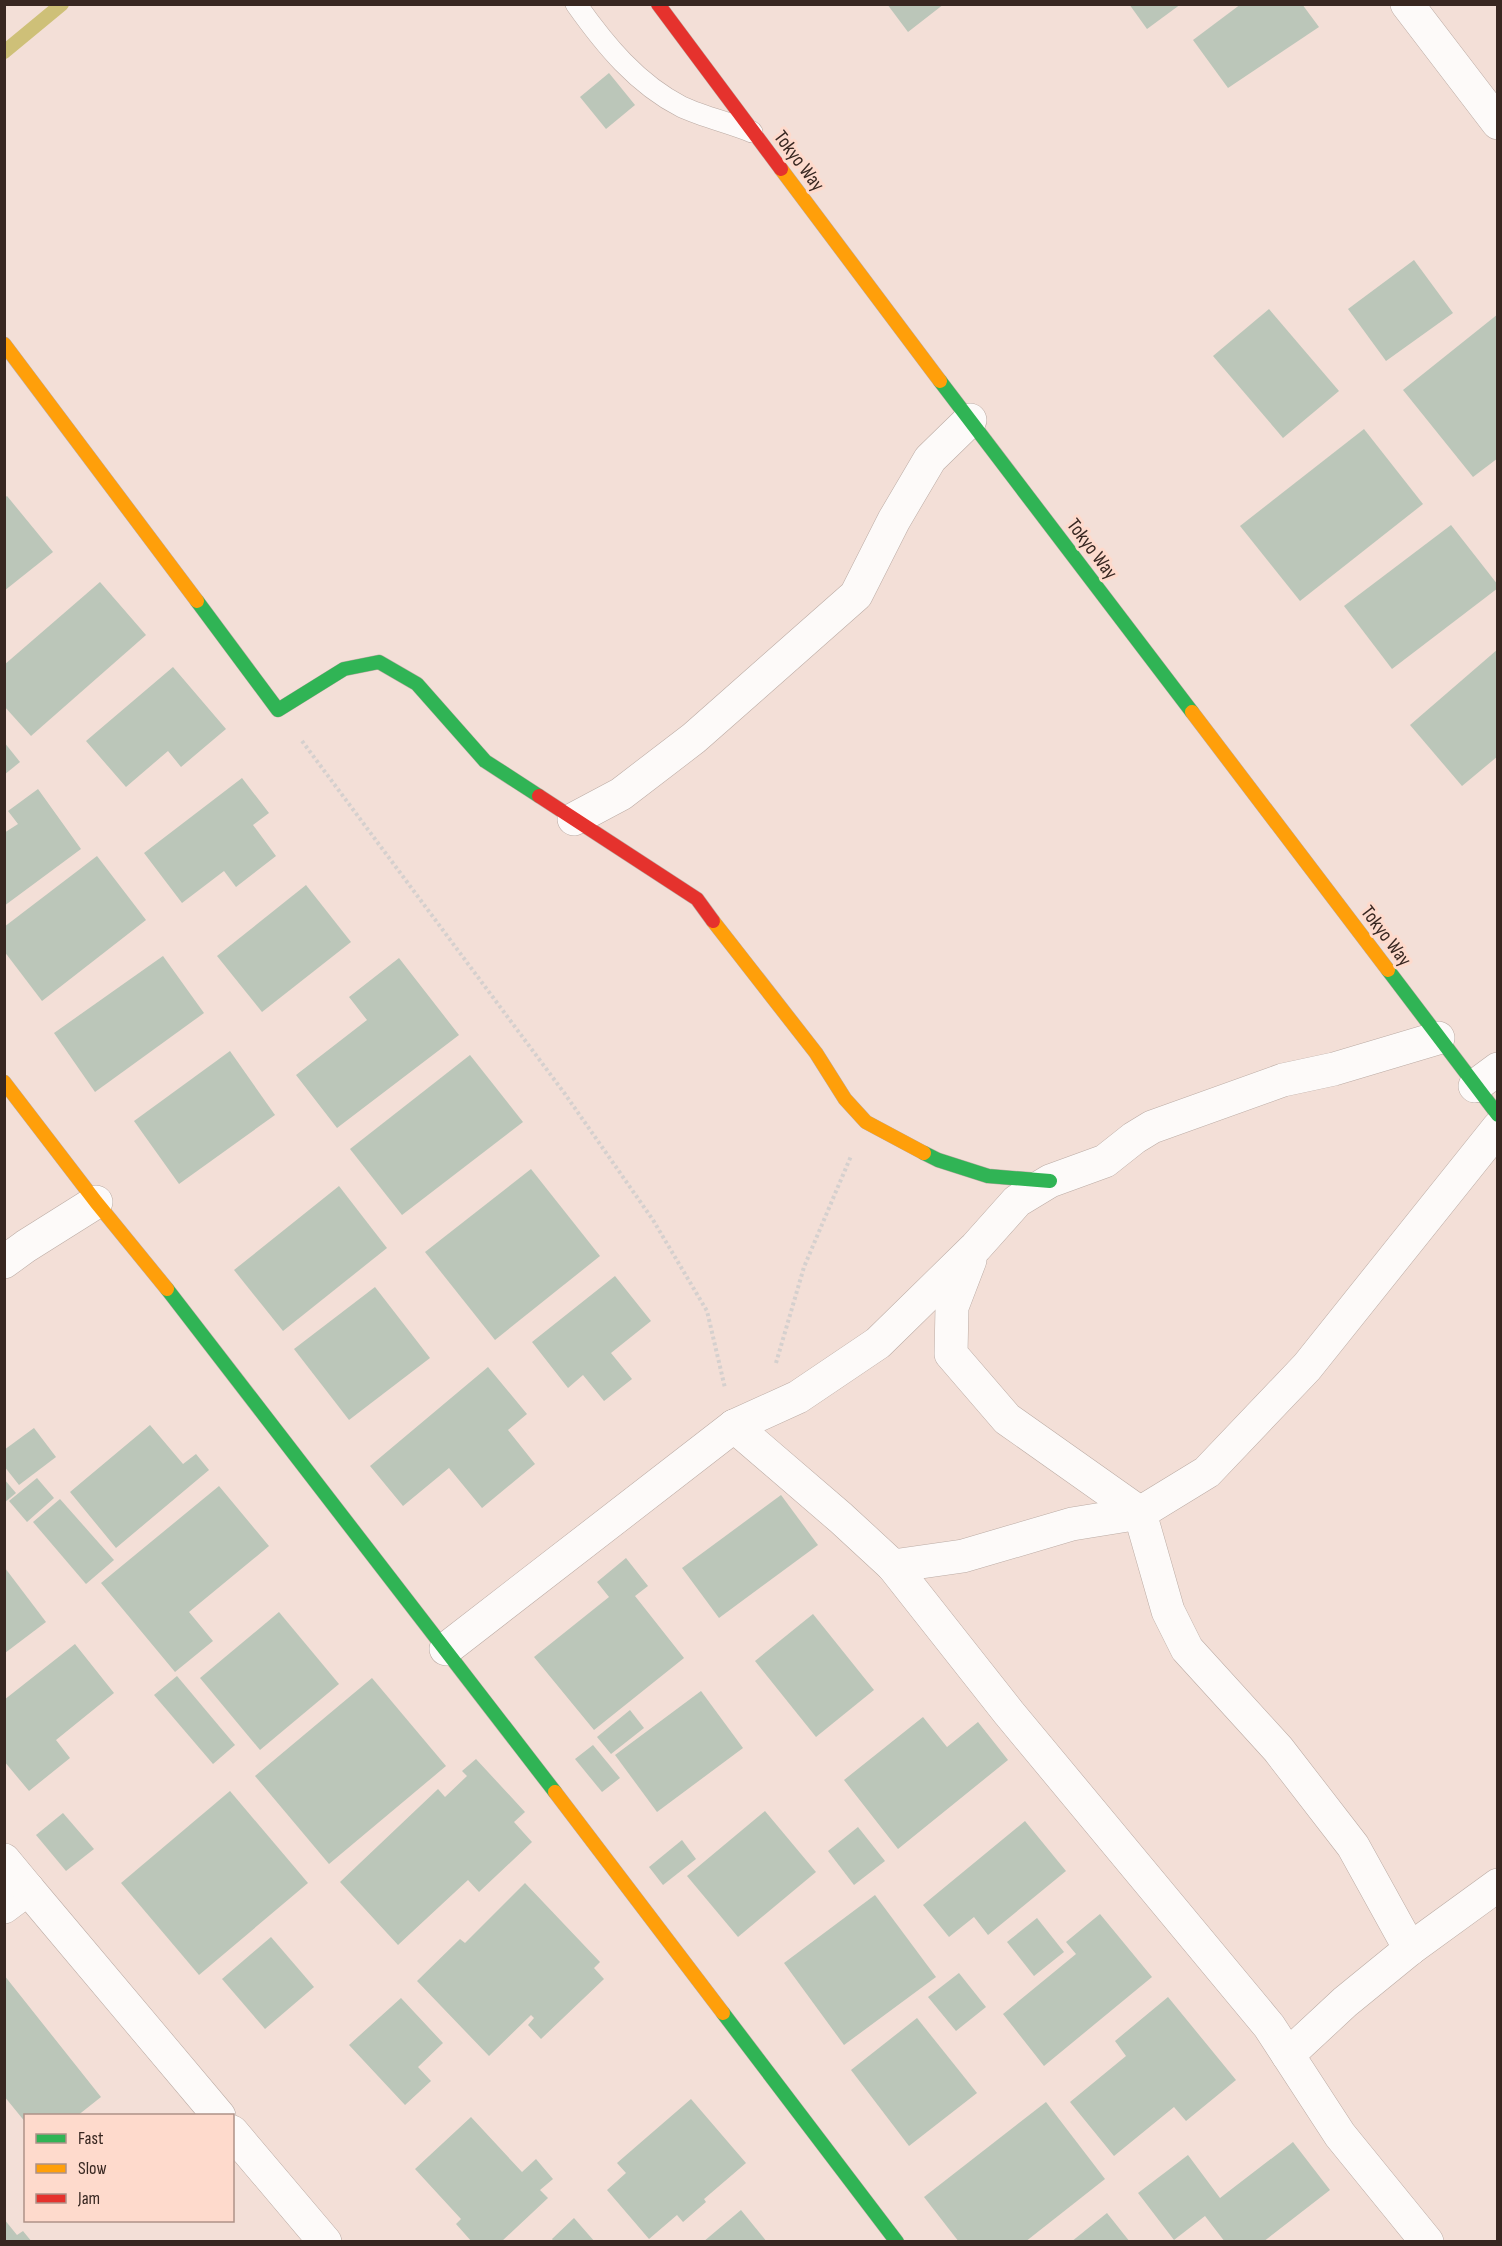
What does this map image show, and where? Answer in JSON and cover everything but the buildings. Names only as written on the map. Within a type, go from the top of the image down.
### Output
[{"type":"street","name":"Tokyo Way","points":[[658,4],[969,420],[1438,1038],[1486,1077],[1497,1115]]},
{"type":"street","points":[[1407,4],[1497,123]]},
{"type":"street","points":[[4,344],[278,710],[344,669],[380,662],[417,684],[485,761],[697,899],[816,1053],[845,1099],[866,1122],[938,1160],[988,1176],[1050,1181]]},
{"type":"street","points":[[574,819],[621,794],[694,738],[856,595],[894,519],[930,459],[969,420]]},
{"type":"street","points":[[446,1649],[747,1420],[798,1397],[878,1343],[976,1246],[1017,1201],[1050,1181],[1105,1161],[1152,1127],[1283,1080],[1334,1069],[1438,1038]]},
{"type":"street","points":[[4,1082],[446,1649],[897,2241]]},
{"type":"street","points":[[893,1566],[963,1556],[1072,1524],[1140,1513],[1207,1472],[1306,1367],[1497,1128]]},
{"type":"street","points":[[4,1262],[96,1202]]},
{"type":"street","points":[[976,1246],[952,1307],[951,1354],[1007,1419],[1140,1513],[1168,1611],[1187,1649],[1278,1749],[1353,1846],[1410,1949]]},
{"type":"street","points":[[747,1420],[841,1518],[893,1566],[1009,1713],[1269,2026],[1340,2135],[1427,2241]]},
{"type":"street","points":[[4,1860],[16,1898],[218,2114]]},
{"type":"street","points":[[1288,2055],[1345,2002],[1410,1949],[1497,1885]]},
{"type":"street","points":[[234,2134],[325,2241]]},
{"type":"lane","points":[[576,4],[597,34],[641,81],[683,107],[752,132]]},
{"type":"path","points":[[278,710],[558,1084],[653,1220],[707,1311],[747,1420]]},
{"type":"path","points":[[747,1420],[804,1267],[866,1122]]},
{"type":"waterway","points":[[4,52],[62,4]]},
{"type":"traffic: fast","points":[[940,381],[1192,712]]},
{"type":"traffic: fast","points":[[197,601],[278,710],[344,669],[379,662],[417,684],[485,761],[539,796]]},
{"type":"traffic: fast","points":[[1388,970],[1498,1115]]},
{"type":"traffic: fast","points":[[924,1153],[938,1160],[988,1176],[1050,1181]]},
{"type":"traffic: fast","points":[[167,1289],[555,1792]]},
{"type":"traffic: fast","points":[[723,2013],[897,2242]]},
{"type":"traffic: slow","points":[[781,169],[940,381]]},
{"type":"traffic: slow","points":[[4,344],[197,601]]},
{"type":"traffic: slow","points":[[1192,712],[1388,970]]},
{"type":"traffic: slow","points":[[713,921],[816,1053],[845,1099],[866,1122],[924,1153]]},
{"type":"traffic: slow","points":[[4,1082],[96,1202],[167,1289]]},
{"type":"traffic: slow","points":[[555,1792],[723,2013]]},
{"type":"traffic: jam","points":[[658,4],[781,169]]},
{"type":"traffic: jam","points":[[539,796],[697,899],[713,921]]}]
